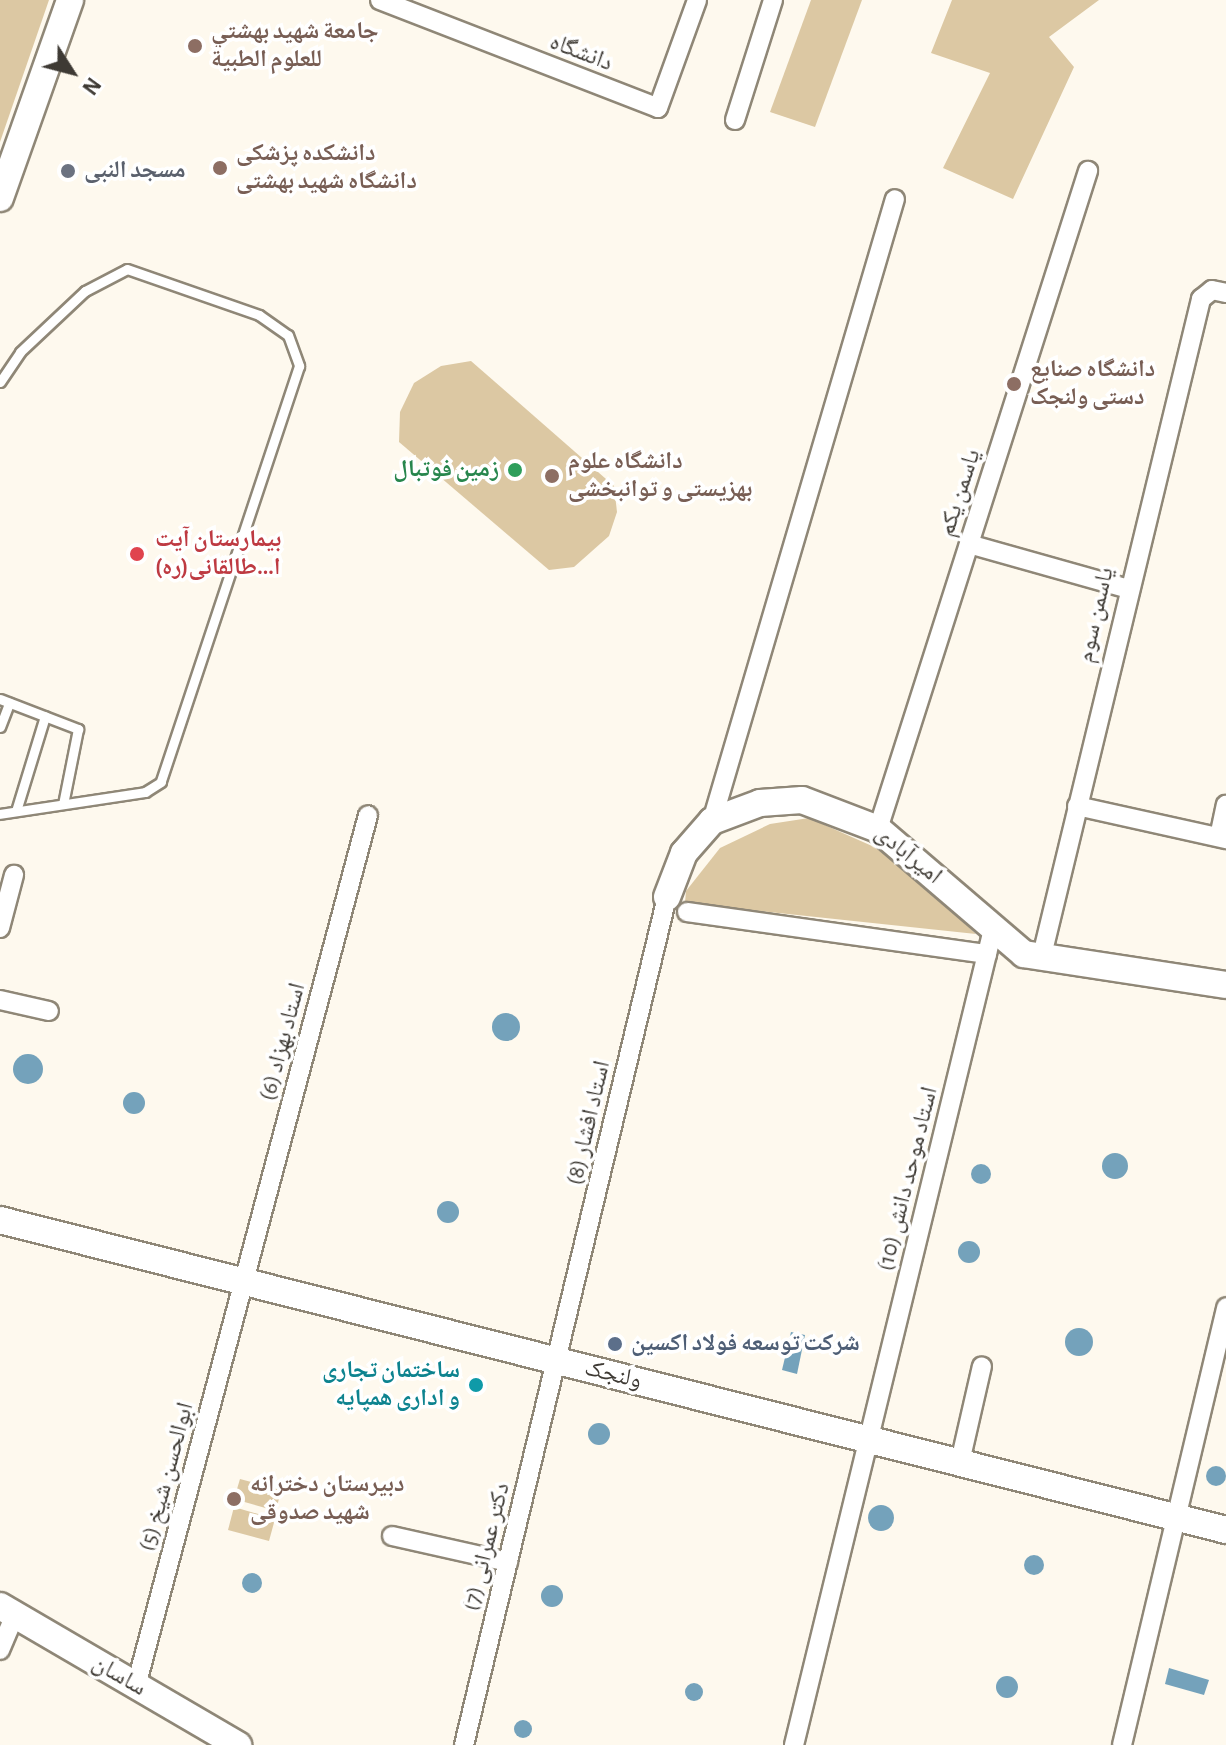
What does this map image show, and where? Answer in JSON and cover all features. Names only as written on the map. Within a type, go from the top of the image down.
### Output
[{"type":"street","points":[[0,198],[70,0]]},
{"type":"street","name":"دانشگاه","points":[[392,2],[658,108],[697,0]]},
{"type":"street","points":[[735,120],[773,0]]},
{"type":"street","name":"یاسمن یکم","points":[[878,829],[1088,171]]},
{"type":"street","points":[[712,821],[895,199]]},
{"type":"street","name":"یاسمن سوم","points":[[1043,951],[1126,588],[1201,299],[1212,290],[1226,293]]},
{"type":"street","points":[[969,544],[1126,588]]},
{"type":"street","name":"امیرآبادی","points":[[677,905],[684,853],[712,821],[760,803],[802,800],[878,829],[990,942],[1226,985]]},
{"type":"street","points":[[1077,806],[1222,838],[1226,805]]},
{"type":"street","name":"استاد بهزاد (6)","points":[[244,1281],[368,815]]},
{"type":"street","points":[[1,922],[14,875]]},
{"type":"street","points":[[677,905],[990,942]]},
{"type":"street","name":"استاد افشار (8)","points":[[556,1360],[677,905]]},
{"type":"street","name":"استاد موحد دانش (10)","points":[[794,1745],[990,942]]},
{"type":"street","name":"امیرآبادی","points":[[1043,951],[1226,968]]},
{"type":"street","points":[[0,1000],[49,1011]]},
{"type":"street","name":"ولنجک","points":[[0,1220],[1226,1530]]},
{"type":"street","name":"ابوالحسن شیخ (5)","points":[[136,1686],[244,1281]]},
{"type":"street","points":[[1122,1745],[1226,1307]]},
{"type":"street","name":"دکتر عمرانی (7)","points":[[464,1745],[556,1360]]},
{"type":"street","points":[[960,1462],[982,1366]]},
{"type":"street","points":[[392,1536],[508,1562]]},
{"type":"street","points":[[0,1650],[7,1611]]},
{"type":"street","name":"ساسان","points":[[7,1611],[238,1745]]},
{"type":"lane","points":[[0,382],[20,352],[85,291],[127,269],[259,315],[297,351],[299,366],[161,782],[145,792],[0,814]]},
{"type":"lane","points":[[0,727],[5,701],[80,733],[63,804]]},
{"type":"lane","points":[[16,811],[45,716]]},
{"type":"shaded area","points":[[0,0],[49,0],[0,142]]},
{"type":"shaded area","points":[[811,0],[862,0],[815,127],[770,112]]},
{"type":"shaded area","points":[[952,0],[1099,0],[1049,37],[1074,67],[1013,199],[943,168],[990,73],[931,53]]},
{"type":"shaded area","name":"زمین فوتبال","points":[[471,361],[614,486],[617,512],[609,536],[574,567],[549,570],[399,442],[400,412],[414,383],[441,366]]},
{"type":"shaded area","points":[[809,818],[890,854],[976,934],[685,903],[686,891],[720,848],[770,824]]},
{"type":"shaded area","points":[[240,1479],[281,1490],[276,1511],[234,1499]]},
{"type":"shaded area","points":[[234,1507],[275,1519],[269,1541],[228,1530]]},
{"type":"water","points":[[506,1013],[516,1017],[520,1027],[516,1037],[506,1041],[496,1037],[492,1027],[496,1017]]},
{"type":"water","points":[[28,1054],[39,1058],[43,1069],[39,1080],[28,1084],[17,1080],[13,1069],[17,1058]]},
{"type":"water","points":[[134,1092],[142,1095],[145,1103],[142,1111],[134,1114],[126,1111],[123,1103],[126,1095]]},
{"type":"water","points":[[1115,1153],[1124,1157],[1128,1166],[1124,1175],[1115,1179],[1106,1175],[1102,1166],[1106,1157]]},
{"type":"water","points":[[981,1164],[988,1167],[991,1174],[988,1181],[981,1184],[974,1181],[971,1174],[974,1167]]},
{"type":"water","points":[[448,1201],[456,1204],[459,1212],[456,1220],[448,1223],[440,1220],[437,1212],[440,1204]]},
{"type":"water","points":[[969,1241],[977,1244],[980,1252],[977,1260],[969,1263],[961,1260],[958,1252],[961,1244]]},
{"type":"water","points":[[1079,1328],[1089,1332],[1093,1342],[1089,1352],[1079,1356],[1069,1352],[1065,1342],[1069,1332]]},
{"type":"water","points":[[791,1332],[805,1335],[797,1374],[782,1370]]},
{"type":"water","points":[[599,1423],[610,1434],[599,1445],[588,1434]]},
{"type":"water","points":[[1216,1466],[1223,1469],[1226,1476],[1223,1483],[1216,1486],[1209,1483],[1206,1476],[1209,1469]]},
{"type":"water","points":[[881,1505],[890,1509],[894,1518],[890,1527],[881,1531],[872,1527],[868,1518],[872,1509]]},
{"type":"water","points":[[1030,1555],[1038,1555],[1044,1565],[1038,1575],[1030,1575],[1024,1569],[1024,1561]]},
{"type":"water","points":[[252,1573],[259,1576],[262,1583],[259,1590],[252,1593],[245,1590],[242,1583],[245,1576]]},
{"type":"water","points":[[552,1585],[560,1588],[563,1596],[560,1604],[552,1607],[544,1604],[541,1596],[544,1588]]},
{"type":"water","points":[[1169,1668],[1209,1680],[1204,1695],[1165,1684]]},
{"type":"water","points":[[1003,1676],[1011,1676],[1018,1687],[1011,1698],[1003,1698],[996,1691],[996,1683]]},
{"type":"water","points":[[690,1683],[698,1683],[703,1692],[701,1699],[690,1701],[685,1696],[685,1688]]},
{"type":"water","points":[[523,1720],[530,1722],[530,1736],[523,1738],[516,1736],[514,1729],[516,1722]]},
{"type":"place","name":"جامعة شهيد بهشتي للعلوم الطبية","points":[[195,46]]},
{"type":"place","name":"دانشکده پزشکی دانشگاه شهید بهشتی","points":[[220,168]]},
{"type":"place","name":"مسجد النبی","points":[[68,171]]},
{"type":"place","name":"دانشگاه صنایع دستى ولنجک","points":[[1014,384]]},
{"type":"place","name":"زمین فوتبال","points":[[515,470]]},
{"type":"place","name":"دانشگاه علوم بهزیستی و توانبخشی","points":[[552,476]]},
{"type":"place","name":"بیمارستان آیت ا...طالقانی(ره)","points":[[137,554]]},
{"type":"place","name":"شرکت توسعه فولاد اکسین","points":[[615,1344]]},
{"type":"place","name":"ساختمان تجاری و اداری همپایه","points":[[476,1385]]},
{"type":"place","name":"دبیرستان دخترانه شهید صدوقی","points":[[234,1499]]}]
